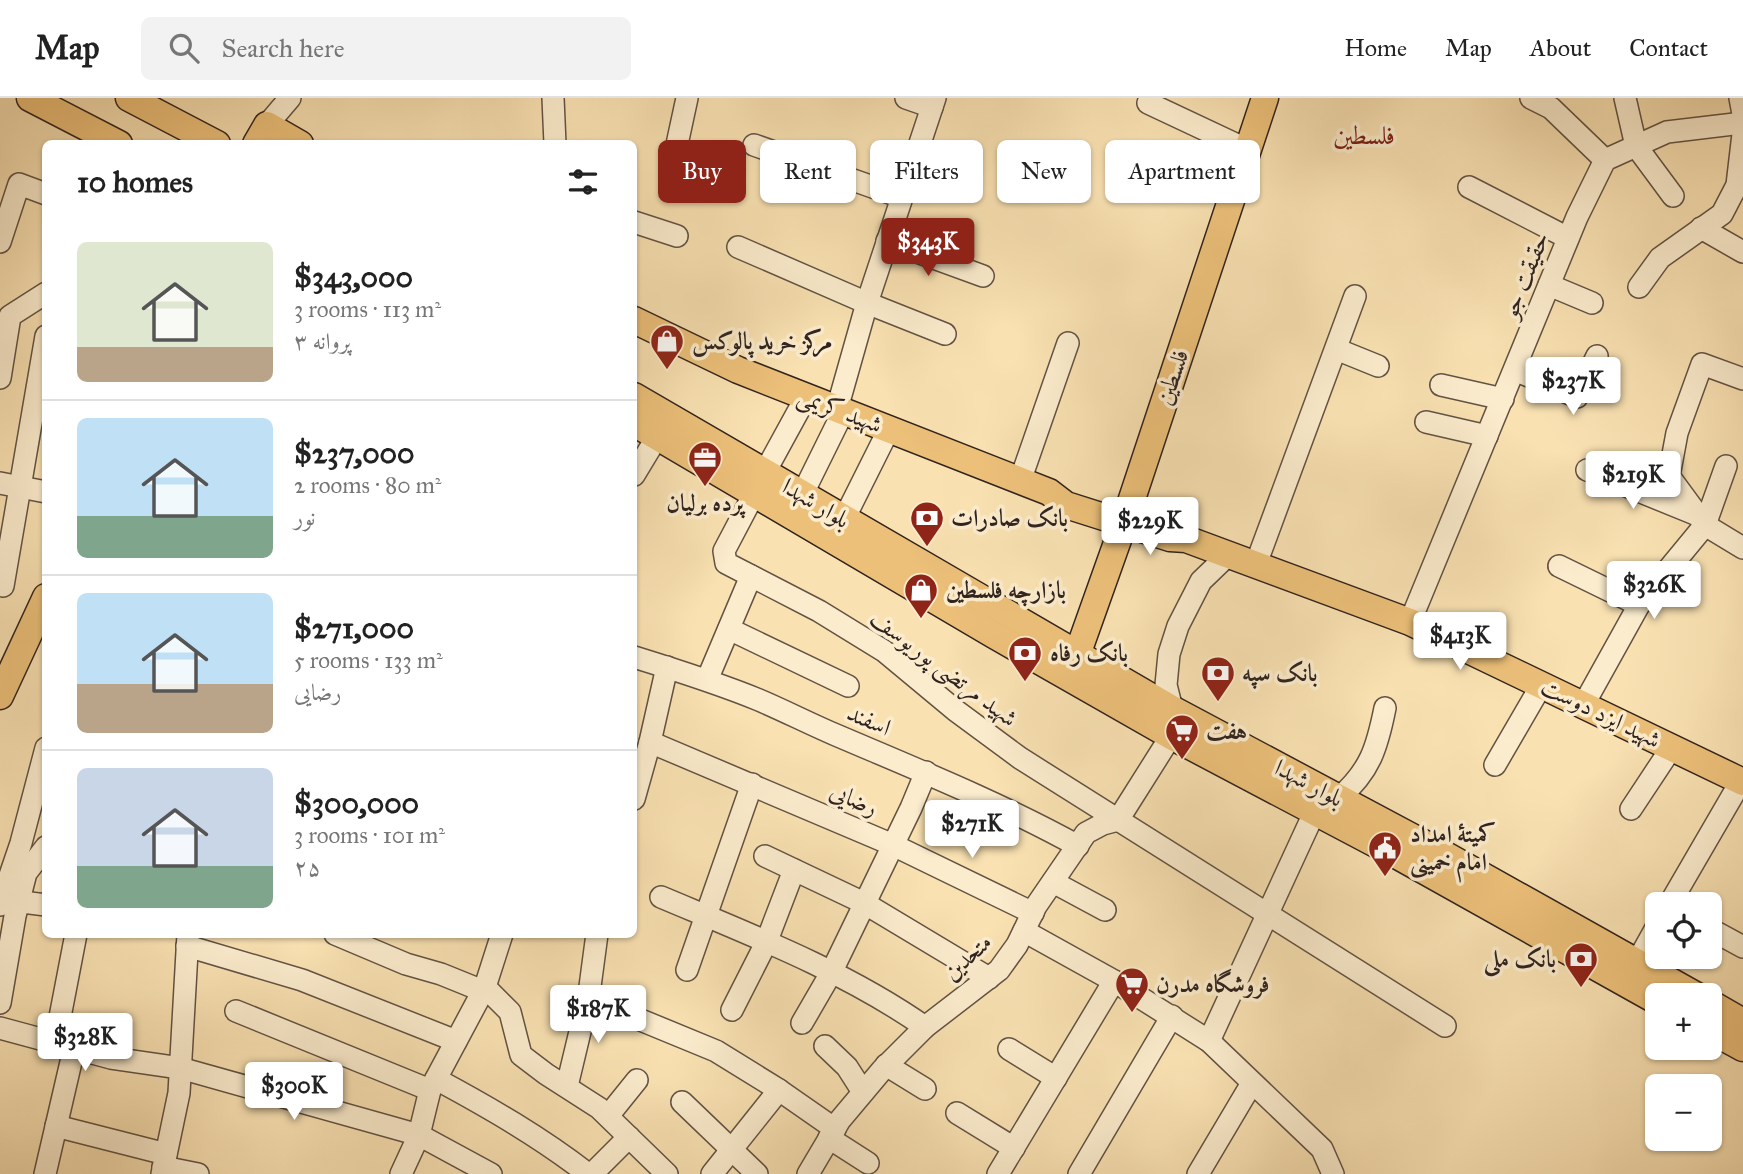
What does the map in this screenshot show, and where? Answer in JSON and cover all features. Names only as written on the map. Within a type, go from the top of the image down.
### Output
[{"type":"main road","points":[[30,98],[103,140]]},
{"type":"main road","points":[[129,98],[209,140]]},
{"type":"main road","name":"فلسطین","points":[[1251,140],[1265,98]]},
{"type":"main road","points":[[262,134],[285,140]]},
{"type":"main road","name":"فلسطین","points":[[1077,655],[1230,203]]},
{"type":"main road","name":"شهید کریمی","points":[[637,321],[738,370],[1049,492],[1070,492],[1125,517]]},
{"type":"main road","name":"بلوار شهدا","points":[[637,398],[759,483],[994,635],[1171,736],[1315,811],[1394,841],[1637,962],[1673,983]]},
{"type":"main road","name":"بلوار شهدا","points":[[637,425],[657,437],[759,483],[803,495],[1172,709],[1339,798],[1394,841]]},
{"type":"main road","name":"شهید ایزد دوست","points":[[1125,517],[1175,528],[1186,539],[1410,622],[1742,781]]},
{"type":"main road","points":[[0,696],[39,629]]},
{"type":"main road","name":"بلوار شهدا","points":[[1436,864],[1645,994]]},
{"type":"main road","points":[[1722,1010],[1743,1022]]},
{"type":"main road","points":[[1722,1037],[1743,1048]]},
{"type":"street","points":[[262,134],[290,98]]},
{"type":"street","points":[[553,98],[555,140]]},
{"type":"street","points":[[678,140],[687,98]]},
{"type":"street","points":[[906,98],[933,102],[920,140]]},
{"type":"street","points":[[1531,98],[1556,103],[1605,160],[1667,132],[1743,122]]},
{"type":"street","points":[[1625,98],[1636,146],[1673,196]]},
{"type":"street","points":[[1740,98],[1743,114]]},
{"type":"street","points":[[1148,103],[1227,140]]},
{"type":"street","points":[[1639,287],[1660,258],[1722,214],[1737,185],[1743,134]]},
{"type":"street","points":[[754,145],[870,186]]},
{"type":"street","name":"حقیقت جو","points":[[1410,622],[1549,285],[1605,160]]},
{"type":"street","points":[[0,242],[19,184],[42,193]]},
{"type":"street","points":[[1469,187],[1569,238]]},
{"type":"street","points":[[803,495],[840,410],[867,303],[899,203]]},
{"type":"street","points":[[637,223],[677,236]]},
{"type":"street","points":[[1702,228],[1743,252]]},
{"type":"street","points":[[887,241],[983,276]]},
{"type":"street","points":[[737,247],[945,334]]},
{"type":"street","points":[[1549,285],[1592,303]]},
{"type":"street","points":[[0,378],[10,316],[42,296]]},
{"type":"street","points":[[1256,564],[1355,296]]},
{"type":"street","points":[[1020,481],[1068,343]]},
{"type":"street","points":[[1336,349],[1378,366]]},
{"type":"street","points":[[3,586],[10,484],[42,353]]},
{"type":"street","points":[[1515,369],[1577,397],[1597,356]]},
{"type":"street","points":[[1700,519],[1669,476],[1677,433],[1702,364],[1743,379]]},
{"type":"street","points":[[1441,385],[1503,399]]},
{"type":"street","points":[[759,483],[806,397]]},
{"type":"street","points":[[1426,422],[1487,436]]},
{"type":"street","points":[[844,519],[888,429]]},
{"type":"street","points":[[637,470],[657,437]]},
{"type":"street","points":[[1584,704],[1639,605],[1700,519],[1726,466]]},
{"type":"street","points":[[1587,470],[1700,519],[1743,548]]},
{"type":"street","name":"شهید مرتضی پوریوسف","points":[[759,483],[724,551],[726,563],[820,611],[884,651],[955,710],[1020,758],[1446,1026]]},
{"type":"street","points":[[10,484],[42,491]]},
{"type":"street","points":[[1172,709],[1166,685],[1169,654],[1178,626],[1200,582],[1228,555]]},
{"type":"street","points":[[1559,566],[1639,605]]},
{"type":"street","points":[[707,680],[751,576]]},
{"type":"street","points":[[729,629],[848,686]]},
{"type":"street","name":"اسفند","points":[[637,658],[707,680],[926,772],[1018,813],[1078,846]]},
{"type":"street","points":[[637,788],[667,667]]},
{"type":"street","points":[[1495,765],[1542,684]]},
{"type":"street","points":[[1339,798],[1353,786],[1370,762],[1379,742],[1385,708]]},
{"type":"street","points":[[1118,820],[1171,736]]},
{"type":"street","name":"رضایی","points":[[650,741],[893,845],[1029,922],[1114,981],[1209,1041],[1322,1149],[1333,1174]]},
{"type":"street","points":[[1631,809],[1672,747]]},
{"type":"street","points":[[0,1003],[7,902],[42,763]]},
{"type":"street","points":[[802,1023],[831,973],[926,772]]},
{"type":"street","points":[[1677,892],[1742,781]]},
{"type":"street","points":[[687,970],[752,784]]},
{"type":"street","points":[[1209,1041],[1315,811]]},
{"type":"street","name":"متحدین","points":[[808,1174],[832,1133],[886,1065],[925,1027],[999,970],[1017,946],[1029,922],[1086,833],[1118,820]]},
{"type":"street","points":[[7,902],[26,873],[42,855]]},
{"type":"street","points":[[765,856],[864,903],[989,978]]},
{"type":"street","points":[[732,1010],[766,943],[794,870]]},
{"type":"street","points":[[1054,882],[1105,910]]},
{"type":"street","points":[[661,897],[831,973],[879,998],[925,1027]]},
{"type":"street","points":[[7,902],[42,905]]},
{"type":"street","points":[[1722,936],[1743,947]]},
{"type":"street","points":[[45,1174],[56,1126],[76,938]]},
{"type":"street","points":[[344,938],[406,964],[484,989],[510,1012],[522,1055],[608,1116],[667,1174]]},
{"type":"street","points":[[401,1174],[419,1135],[433,1085],[484,989],[501,938]]},
{"type":"street","points":[[567,1086],[589,994],[596,938]]},
{"type":"street","points":[[163,1165],[179,1093],[188,940],[302,980],[456,1041]]},
{"type":"street","points":[[1637,962],[1645,948]]},
{"type":"street","points":[[998,1174],[1114,981]]},
{"type":"street","points":[[589,994],[626,1014],[716,1051],[779,1090],[868,1163]]},
{"type":"street","points":[[236,1011],[433,1085],[516,1123],[590,1174],[629,1137]]},
{"type":"street","points":[[1079,1174],[1172,1016]]},
{"type":"street","points":[[0,1028],[111,1058],[180,1068],[419,1135],[491,1174]]},
{"type":"street","points":[[825,1046],[848,1067],[863,1093]]},
{"type":"street","points":[[1009,1049],[1056,1078]]},
{"type":"street","points":[[886,1065],[925,1090]]},
{"type":"street","points":[[608,1116],[637,1080]]},
{"type":"street","points":[[1198,1174],[1252,1083]]},
{"type":"street","points":[[712,1174],[779,1090]]},
{"type":"street","points":[[682,1102],[757,1174]]},
{"type":"street","points":[[957,1113],[1013,1148]]},
{"type":"street","points":[[56,1126],[163,1165],[198,1174]]},
{"type":"place","name":"مركز خريد پالوكس","points":[[667,371]]},
{"type":"place","name":"پرده برلیان","points":[[705,488]]},
{"type":"place","name":"بانک صادرات","points":[[927,548]]},
{"type":"place","name":"بازارچه فلسطین","points":[[921,620]]},
{"type":"place","name":"بانک رفاه","points":[[1025,683]]},
{"type":"place","name":"بانک سپه","points":[[1218,703]]},
{"type":"place","name":"هفت","points":[[1182,761]]},
{"type":"place","name":"کمیتهٔ امداد امام خمینی","points":[[1385,878]]},
{"type":"place","name":"بانک ملی","points":[[1581,989]]},
{"type":"place","name":"فروشگاه مدرن","points":[[1132,1014]]},
{"type":"district","name":"فلسطین","points":[[1364,135]]}]
